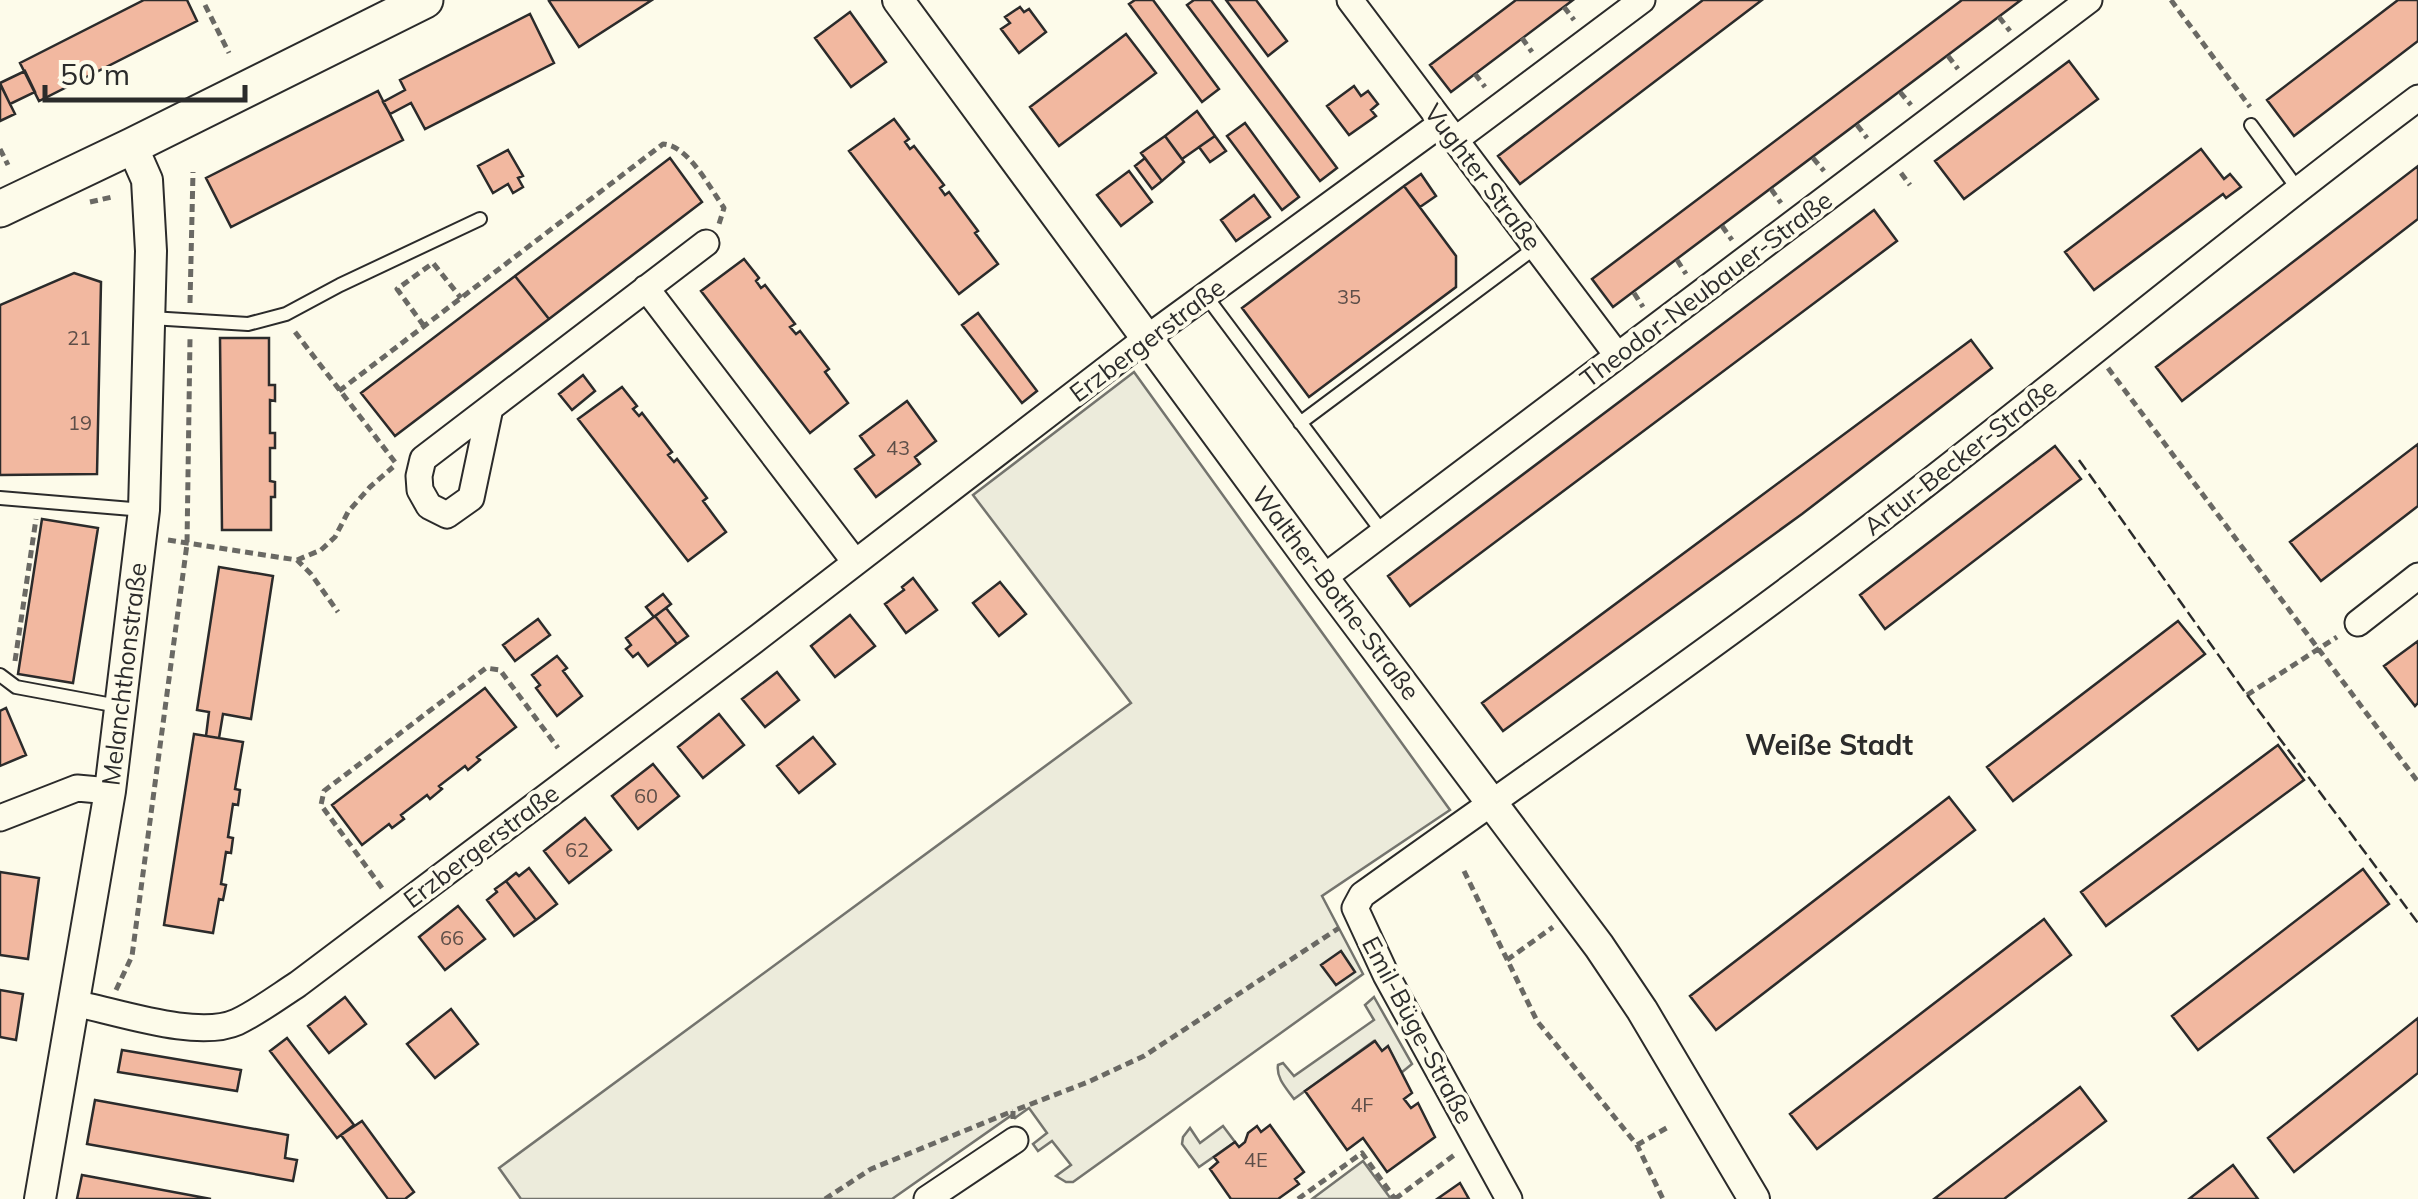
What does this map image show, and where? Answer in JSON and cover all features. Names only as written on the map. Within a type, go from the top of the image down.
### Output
[{"type":"main road","points":[[0,209],[425,0]]},
{"type":"street","name":"Walther-Bothe-Straße","points":[[898,0],[1599,946],[1642,1010],[1754,1199]]},
{"type":"street","name":"Vughter Straße","points":[[1350,0],[1617,354]]},
{"type":"street","name":"Erzbergerstraße","points":[[73,1002],[188,1029],[222,1027],[237,1022],[298,984],[1148,338],[1642,0]]},
{"type":"street","name":"Theodor-Neubauer-Straße","points":[[1324,578],[2089,0]]},
{"type":"street","name":"Artur-Becker-Straße","points":[[1492,802],[1810,574],[2096,352],[2297,188],[2418,98]]},
{"type":"street","name":"Melanchthonstraße","points":[[40,1199],[110,791],[143,522],[151,251],[147,180],[132,146]]},
{"type":"street","points":[[490,408],[471,498],[447,515],[429,506],[407,470],[706,243]]},
{"type":"street","points":[[646,288],[855,562]]},
{"type":"street","points":[[2358,623],[2418,576]]},
{"type":"street","points":[[0,818],[77,788],[110,791]]},
{"type":"street","name":"Emil-Büge-Straße","points":[[1492,802],[1362,895],[1355,908],[1386,975],[1509,1199]]},
{"type":"street","points":[[928,1199],[1016,1140]]},
{"type":"lane","points":[[2255,121],[2297,188]]},
{"type":"lane","points":[[148,318],[248,324],[286,314],[480,218]]},
{"type":"lane","points":[[1300,423],[1536,247]]},
{"type":"lane","points":[[1206,296],[1383,534]]},
{"type":"lane","points":[[0,498],[39,501],[143,522]]},
{"type":"lane","points":[[6,679],[16,687],[121,706]]},
{"type":"path","points":[[2171,0],[2255,121]]},
{"type":"path","points":[[205,5],[229,53]]},
{"type":"path","points":[[1564,7],[1578,26]]},
{"type":"path","points":[[1999,17],[2013,35]]},
{"type":"path","points":[[1522,38],[1536,58]]},
{"type":"path","points":[[1948,56],[1962,73]]},
{"type":"path","points":[[1474,74],[1489,92]]},
{"type":"path","points":[[1900,92],[1914,109]]},
{"type":"path","points":[[1856,124],[1871,143]]},
{"type":"path","points":[[340,391],[663,144],[673,144],[683,151],[724,208],[722,220],[706,243]]},
{"type":"path","points":[[0,149],[8,164]]},
{"type":"path","points":[[1813,158],[1828,175]]},
{"type":"path","points":[[112,998],[132,956],[187,544],[194,172]]},
{"type":"path","points":[[1770,190],[1784,207]]},
{"type":"path","points":[[1722,226],[1736,244]]},
{"type":"path","points":[[1677,260],[1689,278]]},
{"type":"path","points":[[424,326],[397,289],[433,263],[461,298]]},
{"type":"path","points":[[1634,293],[1646,312]]},
{"type":"path","points":[[143,522],[187,544],[297,560],[321,550],[335,536],[348,512],[370,487],[407,470],[340,391],[292,328],[286,314]]},
{"type":"path","points":[[2096,352],[2418,782]]},
{"type":"path","points":[[6,679],[39,501]]},
{"type":"path","points":[[297,560],[338,612]]},
{"type":"path","points":[[2247,695],[2358,623]]},
{"type":"path","points":[[397,909],[321,805],[324,791],[486,668],[500,670],[558,748]]},
{"type":"path","points":[[1464,870],[1536,1022],[1637,1145],[1663,1199]]},
{"type":"path","points":[[826,1199],[871,1169],[1144,1056],[1341,926]]},
{"type":"path","points":[[1507,960],[1546,932]]},
{"type":"path","points":[[1012,1111],[1016,1140]]},
{"type":"path","points":[[1637,1145],[1670,1126]]},
{"type":"path","points":[[1298,1199],[1362,1153],[1395,1199],[1462,1150]]},
{"type":"shaded area","points":[[1134,372],[1450,810],[1322,896],[1363,974],[1073,1182],[1056,1176],[1071,1165],[1052,1141],[1038,1151],[1033,1144],[1047,1133],[1029,1108],[1015,1118],[1012,1115],[892,1199],[521,1199],[499,1168],[1131,703],[973,495]]},
{"type":"shaded area","points":[[1374,997],[1412,1064],[1401,1073],[1388,1047],[1382,1051],[1374,1041],[1294,1099],[1280,1079],[1278,1065],[1283,1063],[1294,1076],[1374,1020],[1365,1005]]},
{"type":"shaded area","points":[[1223,1126],[1235,1142],[1199,1167],[1182,1144],[1183,1137],[1190,1128],[1200,1143]]},
{"type":"shaded area","points":[[1363,1161],[1391,1199],[1312,1199]]},
{"type":"building","points":[[144,0],[187,0],[197,21],[39,101],[20,63]]},
{"type":"building","points":[[551,0],[652,0],[579,47]]},
{"type":"building","points":[[1153,0],[1219,89],[1202,102],[1129,4]]},
{"type":"building","points":[[1194,0],[1211,0],[1337,168],[1320,181],[1187,5]]},
{"type":"building","points":[[1226,0],[1256,0],[1287,41],[1268,56]]},
{"type":"building","points":[[1516,0],[1573,0],[1451,92],[1430,65]]},
{"type":"building","points":[[1703,0],[1762,0],[1520,184],[1498,156]]},
{"type":"building","points":[[1962,0],[2021,0],[1613,307],[1592,279]]},
{"type":"building","points":[[2398,0],[2418,0],[2418,41],[2294,136],[2267,100]]},
{"type":"building","points":[[1020,7],[1024,12],[1029,9],[1046,32],[1019,53],[1001,29],[1010,23],[1005,17]]},
{"type":"building","points":[[850,12],[886,62],[851,87],[815,38]]},
{"type":"building","points":[[530,14],[554,63],[425,129],[411,103],[390,114],[383,102],[405,90],[400,80]]},
{"type":"building","points":[[1126,34],[1156,73],[1059,146],[1030,107]]},
{"type":"building","points":[[2069,61],[2098,99],[1964,199],[1935,161]]},
{"type":"building","points":[[25,71],[35,92],[10,104],[0,83]]},
{"type":"building","points":[[0,84],[15,114],[0,121]]},
{"type":"building","points":[[1354,86],[1361,96],[1368,91],[1378,104],[1371,110],[1376,116],[1349,135],[1327,106]]},
{"type":"building","points":[[378,91],[403,140],[231,227],[206,178]]},
{"type":"building","points":[[1197,111],[1215,136],[1182,159],[1165,136]]},
{"type":"building","points":[[894,119],[909,139],[905,142],[910,149],[914,146],[944,185],[940,188],[945,195],[949,192],[998,264],[959,294],[849,151]]},
{"type":"building","points":[[1245,123],[1299,197],[1282,210],[1227,136]]},
{"type":"building","points":[[1165,136],[1184,162],[1162,181],[1141,153]]},
{"type":"building","points":[[1215,136],[1226,151],[1210,162],[1199,147]]},
{"type":"building","points":[[2201,149],[2224,179],[2230,174],[2241,187],[2226,198],[2223,194],[2094,290],[2065,252]]},
{"type":"building","points":[[508,150],[523,176],[518,178],[523,187],[513,193],[508,184],[493,193],[478,166]]},
{"type":"building","points":[[670,158],[702,202],[549,319],[515,276]]},
{"type":"building","points":[[1145,158],[1162,181],[1152,189],[1135,166]]},
{"type":"building","points":[[2418,166],[2418,219],[2182,401],[2156,367]]},
{"type":"building","points":[[1129,171],[1152,202],[1121,226],[1097,195]]},
{"type":"building","points":[[1421,174],[1436,196],[1420,207],[1404,186]]},
{"type":"building","points":[[1404,186],[1456,256],[1456,287],[1309,397],[1242,308]]},
{"type":"building","points":[[1254,195],[1270,217],[1236,241],[1221,220]]},
{"type":"building","points":[[1874,210],[1897,241],[1410,606],[1388,576]]},
{"type":"building","points":[[744,259],[759,278],[756,281],[761,288],[765,285],[795,324],[790,327],[796,334],[800,331],[829,369],[825,372],[848,403],[810,433],[701,291]]},
{"type":"building","points":[[74,273],[101,282],[97,474],[0,475],[0,305]]},
{"type":"building","points":[[515,276],[549,319],[395,436],[361,393]]},
{"type":"building","points":[[978,313],[1037,391],[1022,403],[962,325]]},
{"type":"building","points":[[220,338],[269,338],[269,385],[275,385],[275,401],[270,400],[270,433],[275,433],[275,448],[270,448],[270,481],[275,482],[271,530],[222,530]]},
{"type":"building","points":[[1971,340],[1992,368],[1802,514],[1503,731],[1482,703]]},
{"type":"building","points":[[583,375],[595,391],[572,410],[559,394]]},
{"type":"building","points":[[622,387],[637,406],[633,409],[639,416],[642,413],[672,452],[668,455],[674,462],[677,459],[707,498],[703,501],[726,532],[688,561],[578,419]]},
{"type":"building","points":[[907,401],[936,441],[915,457],[920,464],[876,497],[855,469],[874,455],[860,436]]},
{"type":"building","points":[[2418,444],[2418,506],[2321,581],[2290,542]]},
{"type":"building","points":[[2055,446],[2081,479],[1885,629],[1860,595]]},
{"type":"building","points":[[42,519],[98,528],[73,683],[18,674]]},
{"type":"building","points":[[219,567],[273,576],[251,719],[223,714],[219,738],[206,736],[209,712],[197,710]]},
{"type":"building","points":[[913,578],[937,610],[906,633],[885,604]]},
{"type":"building","points":[[1000,582],[1026,614],[999,636],[973,603]]},
{"type":"building","points":[[663,594],[671,604],[654,617],[646,607]]},
{"type":"building","points":[[666,608],[688,636],[677,644],[655,616]]},
{"type":"building","points":[[850,615],[875,646],[835,677],[811,646]]},
{"type":"building","points":[[655,616],[677,644],[648,666],[638,653],[633,657],[626,649],[631,645],[626,638]]},
{"type":"building","points":[[538,619],[550,635],[515,661],[503,645]]},
{"type":"building","points":[[2178,621],[2205,654],[2013,801],[1987,767]]},
{"type":"building","points":[[2418,641],[2418,703],[2415,706],[2384,666]]},
{"type":"building","points":[[557,656],[582,696],[557,716],[536,688],[540,685],[532,675]]},
{"type":"building","points":[[777,672],[799,700],[765,727],[742,699]]},
{"type":"building","points":[[485,688],[516,727],[477,757],[480,760],[468,770],[465,766],[439,786],[442,789],[430,799],[427,795],[401,815],[404,819],[392,828],[389,824],[362,845],[332,805]]},
{"type":"building","points":[[6,708],[26,755],[0,766],[0,711]]},
{"type":"building","points":[[719,714],[744,745],[703,778],[678,747]]},
{"type":"building","points":[[194,734],[243,742],[235,789],[240,790],[238,805],[233,804],[228,837],[233,838],[231,853],[226,852],[221,884],[226,885],[223,900],[219,899],[213,933],[164,925]]},
{"type":"building","points":[[813,737],[835,764],[799,793],[777,766]]},
{"type":"building","points":[[2278,745],[2304,780],[2106,926],[2081,892]]},
{"type":"building","points":[[653,764],[679,796],[638,829],[612,796]]},
{"type":"building","points":[[1949,797],[1975,830],[1716,1030],[1690,996]]},
{"type":"building","points":[[585,818],[611,850],[569,883],[544,851]]},
{"type":"building","points":[[529,868],[557,904],[536,920],[506,881]]},
{"type":"building","points":[[2363,869],[2389,904],[2198,1050],[2172,1016]]},
{"type":"building","points":[[0,872],[39,878],[28,959],[0,955]]},
{"type":"building","points":[[506,881],[536,920],[514,936],[487,900]]},
{"type":"building","points":[[458,906],[485,939],[445,970],[419,937]]},
{"type":"building","points":[[2044,919],[2071,955],[1817,1149],[1790,1114]]},
{"type":"building","points":[[1341,951],[1355,972],[1336,985],[1321,965]]},
{"type":"building","points":[[0,990],[23,994],[16,1040],[0,1037]]},
{"type":"building","points":[[345,997],[366,1024],[329,1053],[308,1026]]},
{"type":"building","points":[[451,1009],[478,1044],[435,1078],[407,1044]]},
{"type":"building","points":[[2418,1018],[2418,1073],[2294,1172],[2268,1138]]},
{"type":"building","points":[[287,1038],[354,1125],[337,1138],[270,1051]]},
{"type":"building","points":[[1375,1041],[1382,1051],[1388,1046],[1412,1093],[1404,1099],[1411,1108],[1418,1103],[1435,1137],[1387,1172],[1363,1138],[1347,1150],[1305,1091]]},
{"type":"building","points":[[122,1050],[241,1070],[237,1091],[118,1072]]},
{"type":"building","points":[[2080,1087],[2106,1121],[2004,1199],[1934,1199]]},
{"type":"building","points":[[95,1100],[288,1135],[285,1158],[297,1160],[293,1181],[87,1144]]},
{"type":"building","points":[[362,1121],[414,1192],[405,1199],[388,1199],[341,1135]]},
{"type":"building","points":[[1270,1125],[1304,1172],[1295,1179],[1299,1184],[1278,1199],[1231,1199],[1210,1169],[1218,1162],[1214,1157],[1235,1142],[1239,1147],[1257,1126],[1261,1132]]},
{"type":"building","points":[[2233,1165],[2258,1199],[2189,1199],[2198,1192]]},
{"type":"building","points":[[82,1175],[211,1199],[77,1199]]},
{"type":"building","points":[[1460,1183],[1469,1199],[1437,1199]]},
{"type":"fence","points":[[2079,460],[2247,695],[2418,923]]},
{"type":"district","name":"Weiße Stadt","points":[[1829,745]]}]
